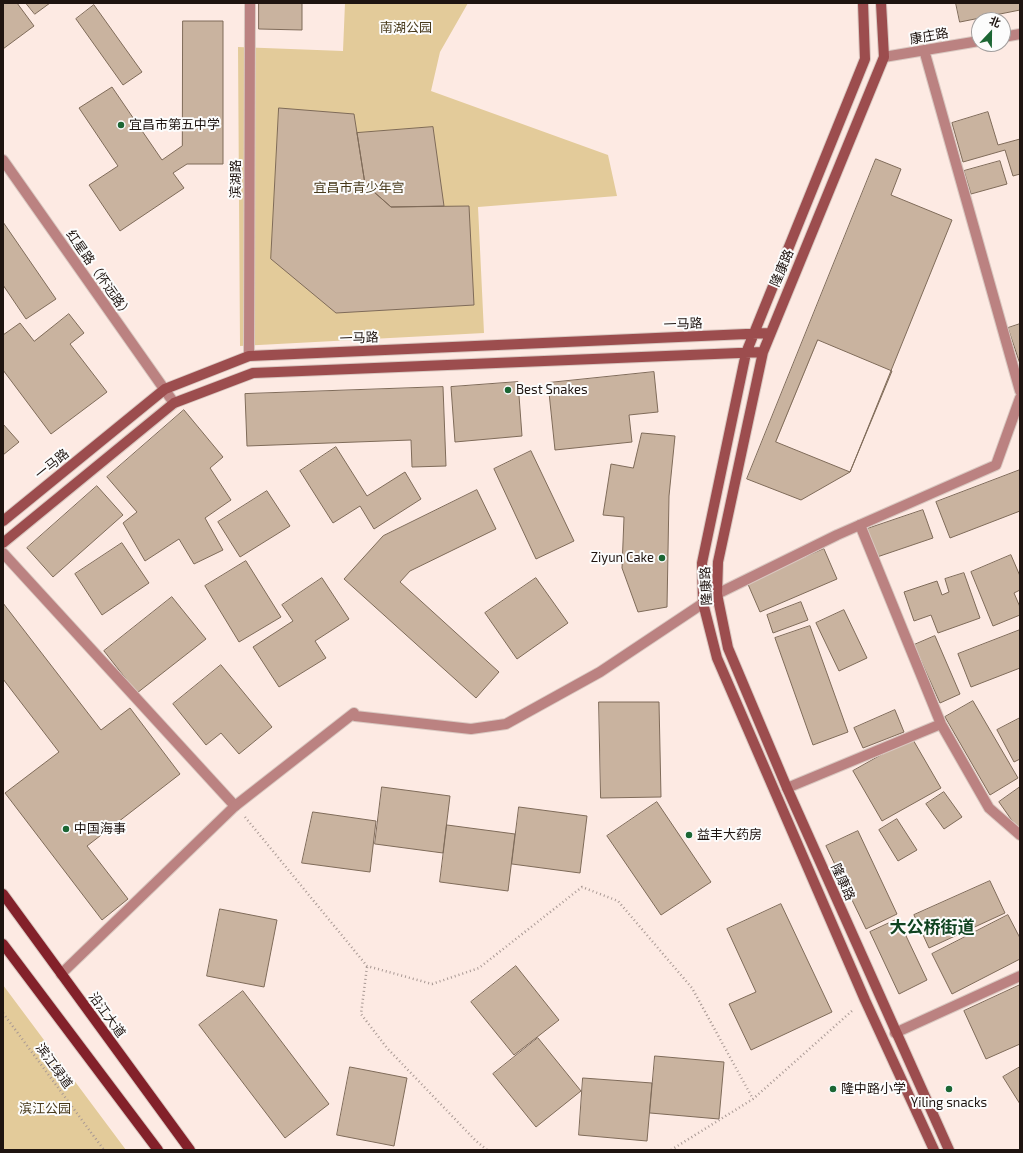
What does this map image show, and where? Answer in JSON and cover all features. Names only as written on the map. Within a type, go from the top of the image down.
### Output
[{"type":"main road","name":"隆康路","points":[[863,3],[865,60],[746,353],[702,564],[703,603],[717,658],[865,1000],[934,1150]]},
{"type":"main road","name":"隆康路","points":[[881,3],[884,57],[763,352],[718,562],[717,594],[728,648],[787,788],[895,1033],[949,1150]]},
{"type":"main road","name":"一马路","points":[[3,521],[165,389],[249,356],[770,333]]},
{"type":"main road","points":[[3,543],[174,403],[253,373],[763,352]]},
{"type":"main road","name":"沿江大道","points":[[3,894],[190,1150]]},
{"type":"main road","points":[[3,944],[158,1150]]},
{"type":"street","name":"滨湖路","points":[[249,356],[250,3]]},
{"type":"street","name":"康庄路","points":[[884,57],[971,42]]},
{"type":"street","points":[[924,50],[1020,391]]},
{"type":"street","name":"红星路（怀远路）","points":[[3,160],[174,403]]},
{"type":"street","points":[[61,974],[236,806],[354,713],[355,716],[471,729],[506,724],[600,672],[717,594],[860,525],[996,465],[1020,398]]},
{"type":"street","points":[[860,525],[941,724],[988,808],[1020,835]]},
{"type":"street","points":[[3,554],[236,806]]},
{"type":"street","points":[[787,788],[941,724]]},
{"type":"street","points":[[895,1033],[1020,976]]},
{"type":"path","points":[[236,806],[367,966],[432,984],[479,968],[582,886],[618,901],[692,988],[753,1099]]},
{"type":"path","points":[[367,966],[361,1014],[387,1048],[475,1140],[487,1150]]},
{"type":"path","points":[[671,1150],[753,1099],[865,1000]]},
{"type":"path","name":"滨江绿道","points":[[3,1013],[104,1150]]},
{"type":"green space","name":"宜昌市青少年宫","points":[[345,3],[468,3],[440,52],[431,91],[608,155],[617,196],[478,207],[484,333],[240,346],[238,47],[343,51]]},
{"type":"green space","name":"滨江公园","points":[[3,985],[126,1150],[3,1150]]},
{"type":"building","points":[[3,3],[17,3],[34,26],[3,49]]},
{"type":"building","points":[[26,3],[50,3],[35,14]]},
{"type":"building","points":[[259,3],[302,3],[302,30],[259,29]]},
{"type":"building","points":[[956,3],[1020,3],[1020,10],[1010,12],[971,12],[971,20],[960,22]]},
{"type":"building","points":[[94,5],[142,72],[123,85],[76,19]]},
{"type":"building","points":[[183,21],[223,21],[223,164],[187,164],[173,173],[184,188],[120,231],[89,185],[118,166],[79,108],[112,87],[162,160],[182,146]]},
{"type":"building","name":"宜昌市青少年宫","points":[[279,108],[354,114],[365,184],[391,207],[469,206],[474,305],[336,313],[271,259]]},
{"type":"building","points":[[988,112],[998,145],[1020,139],[1020,174],[1013,176],[1005,150],[963,162],[952,123]]},
{"type":"building","points":[[433,127],[444,206],[391,207],[365,184],[357,133]]},
{"type":"building","points":[[876,159],[901,169],[891,195],[952,220],[850,472],[801,500],[747,479]]},
{"type":"building","points":[[1000,161],[1007,184],[971,194],[964,171]]},
{"type":"building","points":[[3,222],[56,299],[26,319],[3,285]]},
{"type":"building","points":[[69,314],[84,333],[70,344],[107,392],[51,434],[3,370],[3,335],[20,323],[34,341]]},
{"type":"building","points":[[1020,324],[1020,364],[1008,328]]},
{"type":"building","points":[[818,340],[892,371],[850,472],[776,442]]},
{"type":"building","points":[[654,372],[658,412],[629,415],[632,442],[555,450],[548,383]]},
{"type":"building","points":[[518,382],[522,436],[455,442],[451,387]]},
{"type":"building","points":[[443,387],[446,466],[412,467],[411,440],[247,446],[245,394]]},
{"type":"building","points":[[184,410],[223,457],[210,468],[231,500],[205,518],[223,550],[194,564],[179,539],[145,561],[123,523],[137,512],[107,477]]},
{"type":"building","points":[[3,424],[19,442],[3,455]]},
{"type":"building","points":[[642,433],[675,436],[669,496],[667,607],[638,612],[622,568],[624,517],[603,515],[611,464],[633,468]]},
{"type":"building","points":[[336,447],[367,496],[405,472],[421,499],[374,529],[360,506],[333,523],[300,471]]},
{"type":"building","points":[[531,451],[574,541],[536,559],[494,469]]},
{"type":"building","points":[[1020,470],[1020,511],[950,538],[936,502]]},
{"type":"building","points":[[97,486],[123,515],[53,577],[27,548]]},
{"type":"building","points":[[477,490],[496,529],[410,571],[400,582],[499,672],[476,698],[344,579],[383,536]]},
{"type":"building","points":[[267,491],[290,526],[240,557],[218,522]]},
{"type":"building","points":[[923,510],[933,538],[877,557],[867,529]]},
{"type":"building","points":[[122,543],[149,583],[102,615],[75,574]]},
{"type":"building","points":[[824,549],[837,579],[760,612],[747,582]]},
{"type":"building","points":[[1011,555],[1020,576],[1020,590],[1014,593],[1020,607],[1020,615],[993,626],[971,572]]},
{"type":"building","points":[[246,561],[281,617],[239,642],[205,586]]},
{"type":"building","points":[[964,573],[980,618],[938,633],[931,615],[914,621],[904,592],[937,581],[942,595],[949,592],[945,579]]},
{"type":"building","points":[[322,578],[349,619],[315,641],[326,658],[279,687],[253,647],[293,621],[282,605]]},
{"type":"building","points":[[536,578],[568,623],[517,659],[485,613]]},
{"type":"building","points":[[172,597],[206,639],[137,693],[104,651]]},
{"type":"building","points":[[801,602],[808,620],[773,633],[767,615]]},
{"type":"building","points":[[3,603],[101,730],[130,708],[180,774],[87,846],[128,899],[102,920],[5,793],[59,752],[3,679]]},
{"type":"building","points":[[844,610],[867,658],[839,671],[816,623]]},
{"type":"building","points":[[810,626],[848,732],[813,745],[775,638]]},
{"type":"building","points":[[1020,630],[1020,668],[971,687],[958,654]]},
{"type":"building","points":[[935,636],[960,694],[940,703],[914,645]]},
{"type":"building","points":[[221,665],[272,727],[239,754],[221,733],[206,745],[173,704]]},
{"type":"building","points":[[973,701],[1018,778],[990,795],[945,717]]},
{"type":"building","points":[[599,702],[659,702],[661,797],[601,798]]},
{"type":"building","points":[[895,710],[904,732],[863,748],[854,728]]},
{"type":"building","points":[[1020,718],[1020,759],[1014,762],[997,730]]},
{"type":"building","points":[[912,738],[941,788],[882,821],[853,771]]},
{"type":"building","points":[[382,787],[450,796],[443,853],[375,844]]},
{"type":"building","points":[[1020,787],[1020,832],[999,802]]},
{"type":"building","points":[[944,792],[962,817],[944,829],[926,804]]},
{"type":"building","points":[[657,802],[711,882],[661,915],[607,836]]},
{"type":"building","points":[[519,807],[587,816],[580,873],[512,864]]},
{"type":"building","points":[[313,812],[376,821],[370,872],[302,863]]},
{"type":"building","points":[[897,819],[917,850],[898,861],[879,830]]},
{"type":"building","points":[[447,825],[515,834],[508,891],[440,882]]},
{"type":"building","points":[[858,831],[897,914],[866,929],[826,846]]},
{"type":"building","points":[[990,881],[1005,913],[929,948],[914,915]]},
{"type":"building","points":[[781,904],[832,1012],[751,1050],[729,1004],[756,992],[727,929]]},
{"type":"building","points":[[220,909],[277,920],[264,987],[207,976]]},
{"type":"building","points":[[1008,915],[1020,938],[1020,959],[952,994],[932,954]]},
{"type":"building","points":[[898,919],[927,980],[899,994],[870,932]]},
{"type":"building","points":[[516,966],[559,1020],[514,1055],[471,1002]]},
{"type":"building","points":[[1020,985],[1020,1044],[986,1059],[964,1011]]},
{"type":"building","points":[[243,991],[329,1104],[285,1138],[199,1025]]},
{"type":"building","points":[[538,1038],[581,1091],[536,1127],[493,1074]]},
{"type":"building","points":[[655,1056],[724,1062],[719,1119],[650,1113]]},
{"type":"building","points":[[350,1067],[407,1078],[394,1146],[337,1135]]},
{"type":"building","points":[[1020,1067],[1020,1104],[1003,1077]]},
{"type":"building","points":[[583,1078],[652,1083],[647,1141],[579,1135]]},
{"type":"place","name":"宜昌市第五中学","points":[[121,125]]},
{"type":"place","name":"Best Snakes","points":[[508,390]]},
{"type":"place","name":"Ziyun Cake","points":[[662,558]]},
{"type":"place","name":"中国海事","points":[[66,829]]},
{"type":"place","name":"益丰大药房","points":[[689,835]]},
{"type":"place","name":"隆中路小学","points":[[833,1089]]},
{"type":"place","name":"Yiling snacks","points":[[949,1089]]},
{"type":"district","name":"大公桥街道","points":[[932,927]]},
{"type":"park label","name":"南湖公园","points":[[406,28]]}]
